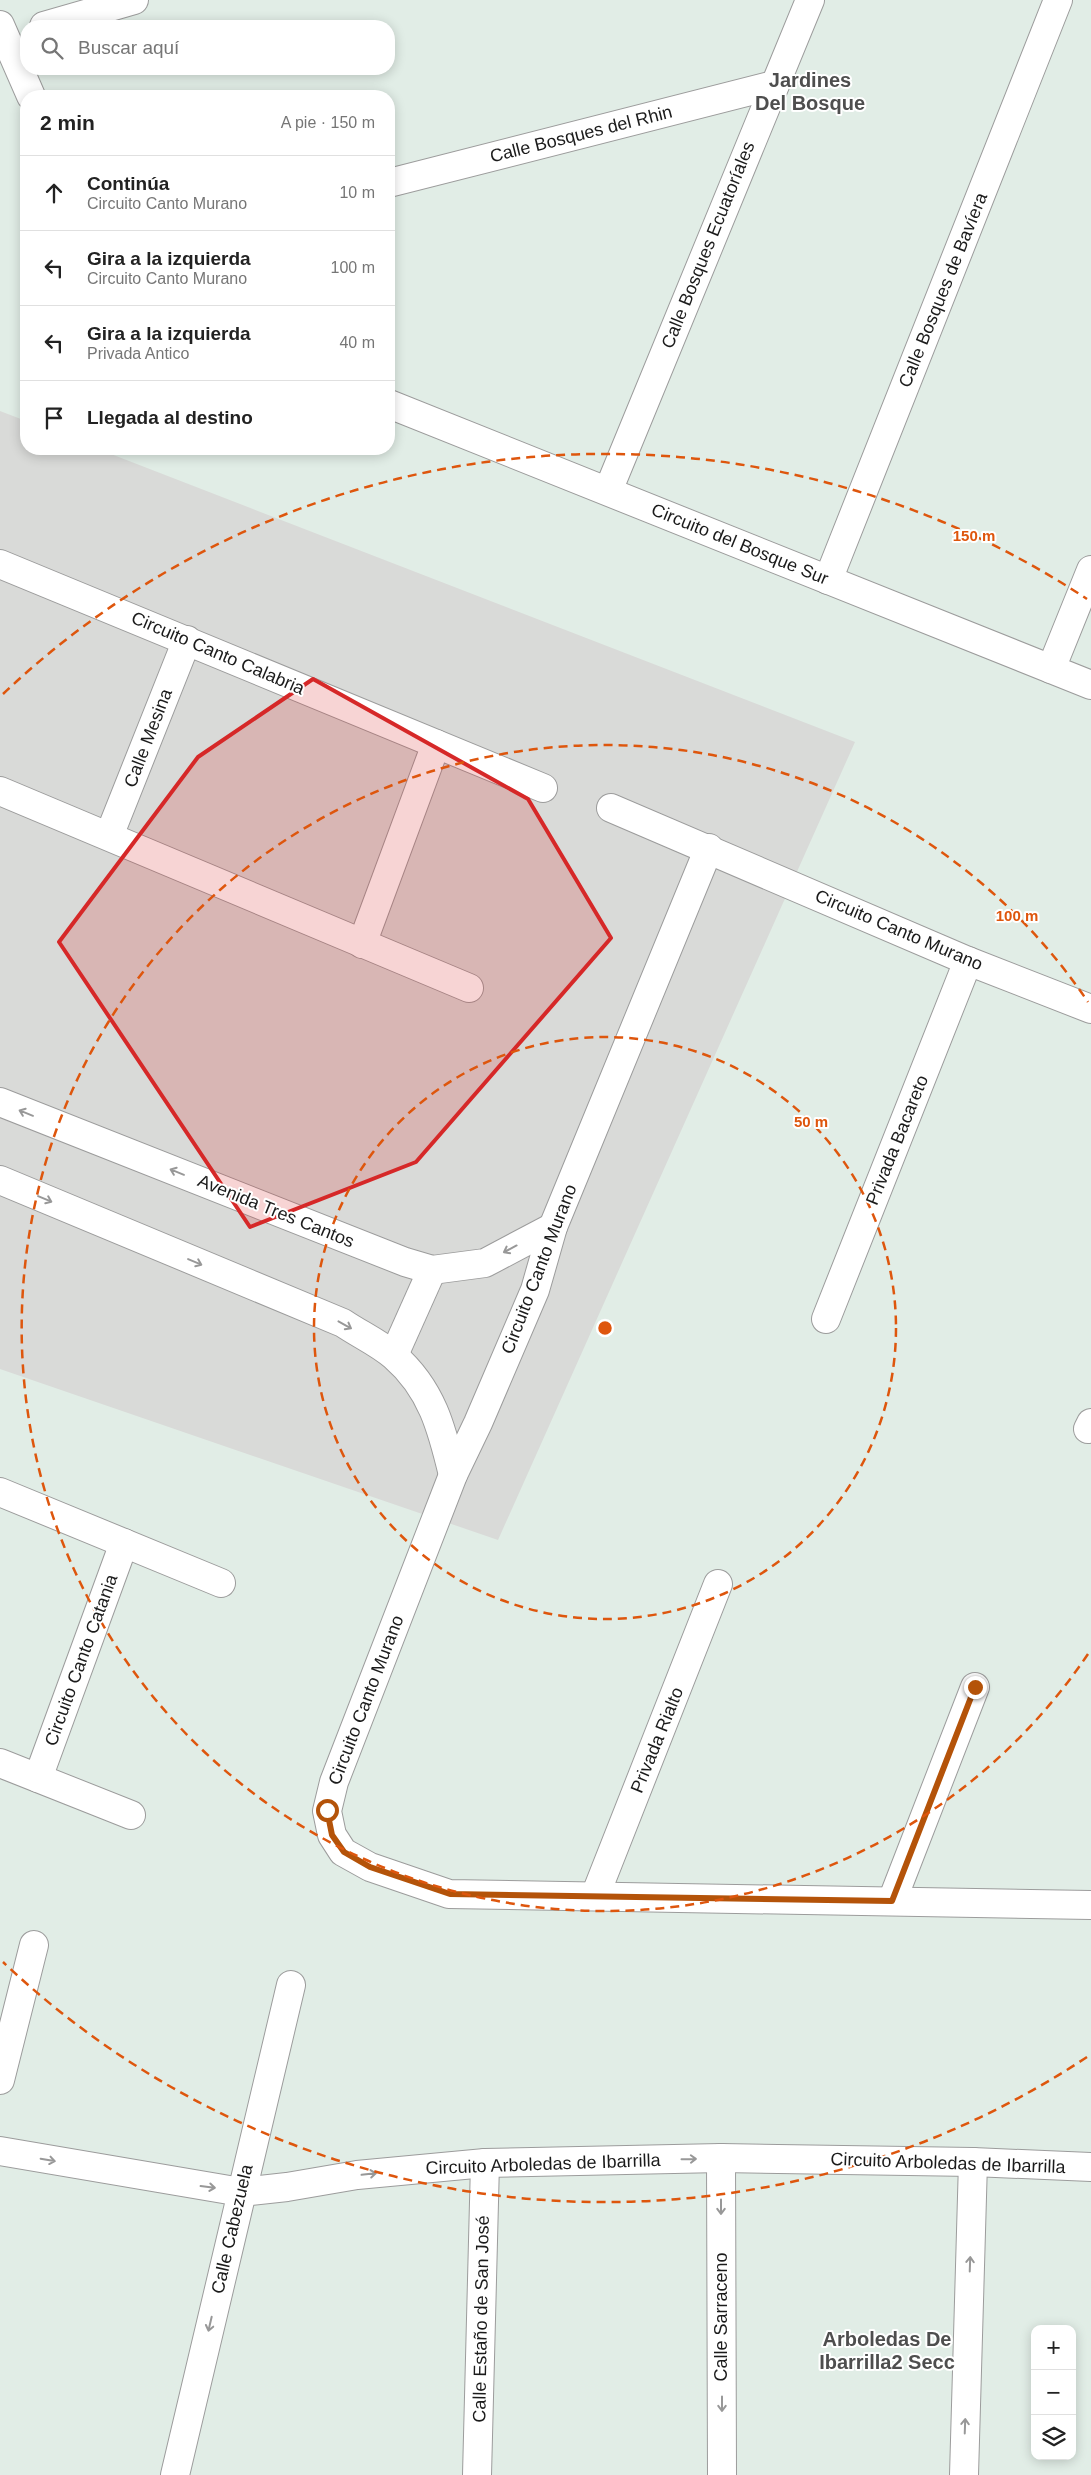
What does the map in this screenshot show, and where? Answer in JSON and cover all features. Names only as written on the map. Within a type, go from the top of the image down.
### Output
[{"type":"street","points":[[65,20],[134,0]]},
{"type":"street","name":"Calle Bosques Ecuatoríales","points":[[608,490],[810,0]]},
{"type":"street","name":"Calle Bosques de Bavíera","points":[[828,580],[1058,0]]},
{"type":"street","points":[[8,33],[20,66]]},
{"type":"street","points":[[23,75],[29,90]]},
{"type":"street","name":"Calle Bosques del Rhin","points":[[395,181],[774,85]]},
{"type":"street","name":"Circuito del Bosque Sur","points":[[395,406],[608,490],[1091,685]]},
{"type":"street","name":"Circuito Canto Calabria","points":[[0,564],[543,788]]},
{"type":"street","points":[[1051,669],[1091,570]]},
{"type":"street","name":"Calle Mesina","points":[[110,836],[187,640]]},
{"type":"street","points":[[362,944],[436,744]]},
{"type":"street","points":[[0,791],[469,988]]},
{"type":"street","name":"Circuito Canto Murano","points":[[611,808],[709,848],[968,961],[1091,1009]]},
{"type":"street","name":"Circuito Canto Murano","points":[[709,848],[553,1226],[535,1290],[478,1423],[453,1475],[334,1782],[327,1810],[332,1835],[344,1852],[370,1867],[450,1894],[1091,1905]]},
{"type":"street","name":"Privada Bacareto","points":[[826,1318],[968,961]]},
{"type":"street","name":"Avenida Tres Cantos","points":[[0,1102],[405,1262],[432,1270],[485,1263],[553,1226]]},
{"type":"street","points":[[0,1180],[342,1323],[394,1356],[420,1382],[441,1426],[453,1475]]},
{"type":"street","points":[[394,1356],[432,1270]]},
{"type":"street","points":[[0,1492],[221,1584]]},
{"type":"street","name":"Circuito Canto Catania","points":[[38,1778],[124,1543]]},
{"type":"street","name":"Privada Rialto","points":[[595,1896],[718,1584]]},
{"type":"street","points":[[892,1901],[975,1687]]},
{"type":"street","points":[[0,1763],[131,1815]]},
{"type":"street","points":[[0,2080],[34,1945]]},
{"type":"street","name":"Calle Cabezuela","points":[[175,2475],[240,2192],[291,1984]]},
{"type":"street","name":"Circuito Arboledas de Ibarrilla","points":[[0,2151],[240,2192],[287,2188],[357,2175],[486,2163],[720,2158],[973,2162],[1091,2167]]},
{"type":"street","name":"Calle Sarraceno","points":[[720,2158],[722,2475]]},
{"type":"street","points":[[964,2475],[973,2162]]},
{"type":"street","name":"Calle Estaño de San José","points":[[478,2475],[486,2163]]},
{"type":"highlighted area","points":[[313,679],[528,799],[611,938],[416,1162],[250,1227],[59,942],[198,757]]},
{"type":"shaded area","points":[[0,411],[20,419],[20,455],[114,455],[855,742],[498,1540],[0,1369]]},
{"type":"district","name":"Jardines Del Bosque","points":[[810,92]]},
{"type":"district","name":"Arboledas De Ibarrilla2 Secc","points":[[887,2350]]},
{"type":"route","points":[[327,1810],[332,1835],[344,1852],[370,1867],[450,1894],[892,1901],[975,1687]]}]
